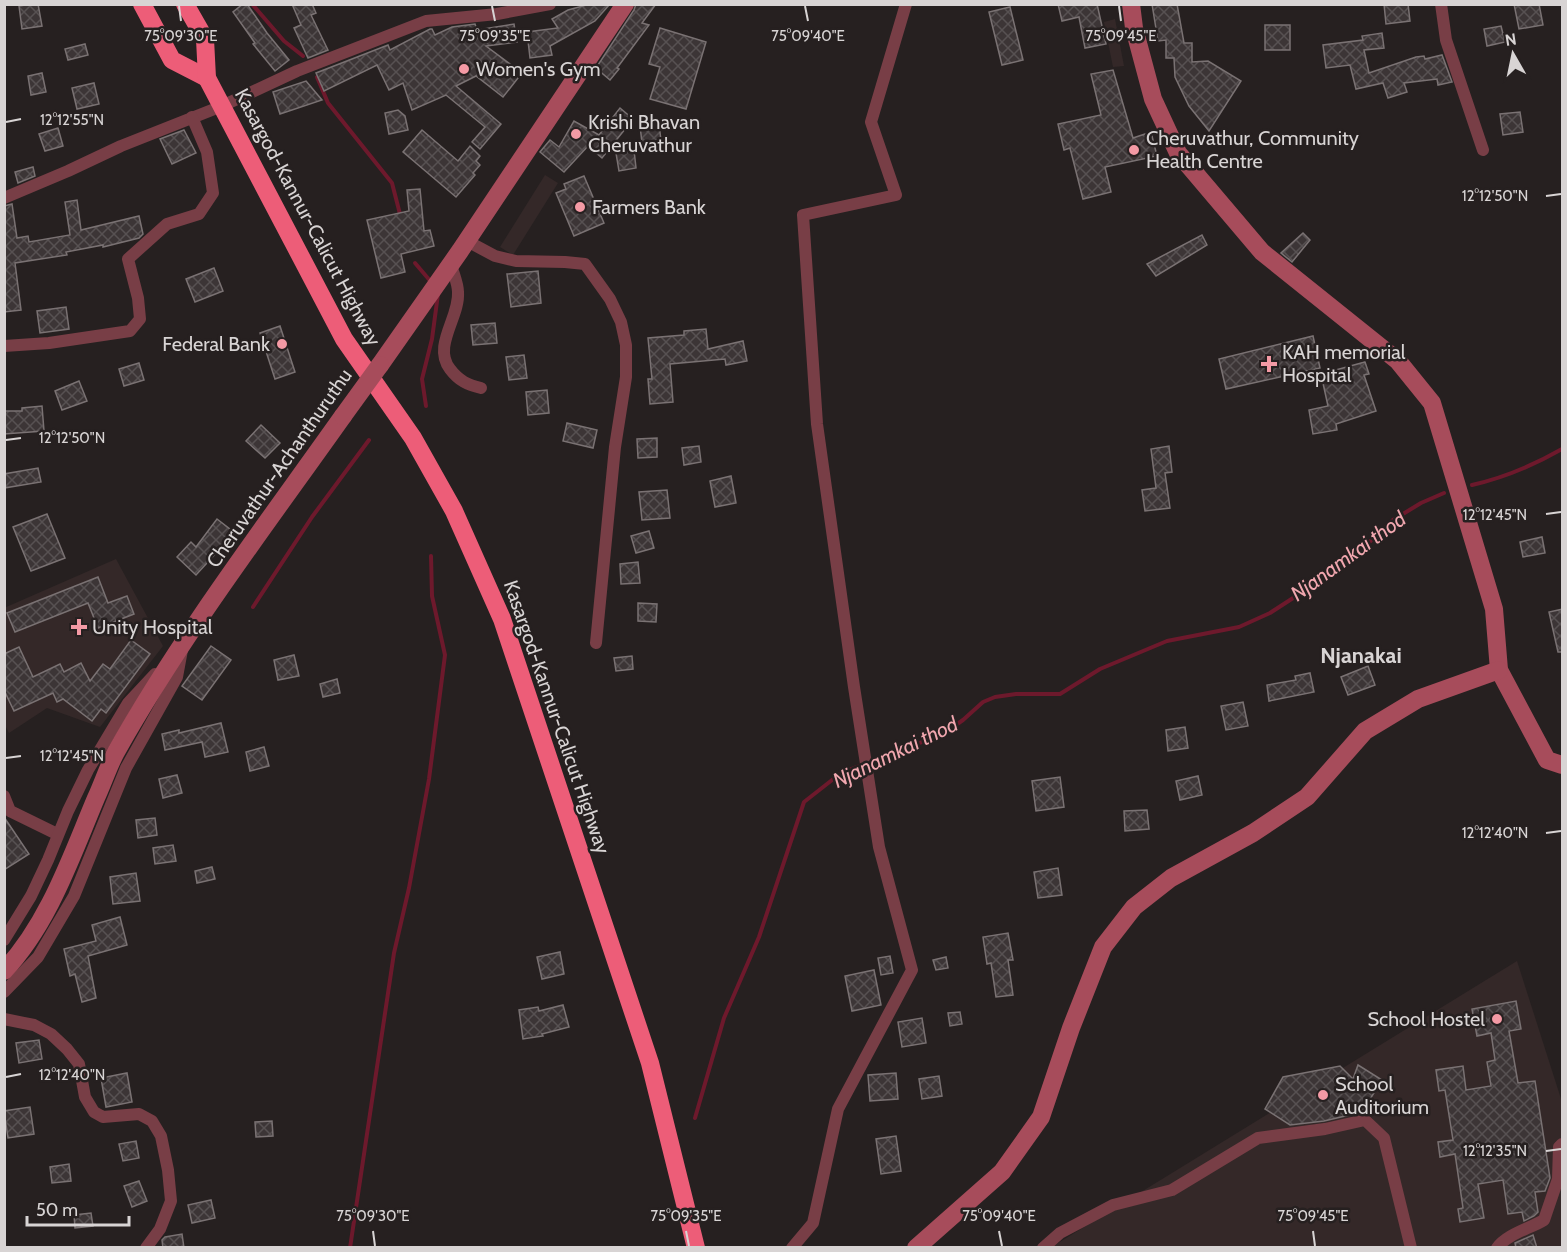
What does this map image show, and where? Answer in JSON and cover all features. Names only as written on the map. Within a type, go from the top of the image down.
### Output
[{"type":"highway","name":"Kasargod-Kannur-Calicut Highway","points":[[142,4],[172,60],[207,78]]},
{"type":"highway","name":"Kasargod-Kannur-Calicut Highway","points":[[185,4],[205,39],[207,78],[344,339],[413,438],[454,511],[502,619],[650,1063],[696,1248]]},
{"type":"main road","name":"Cheruvathur-Achanthuruthu","points":[[4,971],[30,938],[53,898],[114,756],[140,711],[183,645],[467,241],[625,4]]},
{"type":"main road","points":[[1131,4],[1134,28],[1153,99],[1178,153],[1262,252],[1398,362],[1432,404],[1494,609],[1499,670],[1547,760],[1563,765]]},
{"type":"main road","points":[[916,1248],[1002,1172],[1041,1117],[1071,1028],[1103,947],[1134,907],[1172,878],[1253,833],[1307,797],[1365,731],[1418,699],[1499,670]]},
{"type":"street","points":[[4,198],[121,146],[222,106],[297,71],[426,21],[497,14],[550,4]]},
{"type":"street","points":[[792,1248],[813,1223],[837,1108],[912,970],[879,847],[854,687],[817,424],[803,215],[896,195],[871,122],[906,4]]},
{"type":"street","points":[[1441,4],[1446,40],[1483,150]]},
{"type":"street","points":[[4,346],[49,343],[130,332],[140,320],[138,298],[128,259],[167,224],[200,214],[213,193],[207,152],[192,117]]},
{"type":"street","points":[[467,241],[495,256],[516,261],[585,264],[610,299],[621,322],[626,345],[626,377],[615,447],[596,643]]},
{"type":"street","points":[[449,266],[458,292],[444,352],[447,365],[455,376],[467,385],[482,388]]},
{"type":"street","points":[[4,940],[31,896],[57,834],[88,770],[128,703],[150,681],[168,657],[183,645]]},
{"type":"street","points":[[4,992],[38,957],[74,896],[126,768],[177,677],[183,645]]},
{"type":"street","points":[[4,796],[10,810],[57,834]]},
{"type":"street","points":[[4,1019],[34,1025],[51,1034],[67,1049],[78,1064],[86,1097],[94,1112],[103,1116],[139,1114],[152,1121],[161,1136],[171,1201],[160,1229],[146,1248]]},
{"type":"street","points":[[1043,1248],[1060,1233],[1113,1205],[1172,1190],[1258,1138],[1325,1129],[1365,1120],[1384,1138],[1412,1248]]},
{"type":"street","points":[[1497,1248],[1504,1239],[1544,1220],[1558,1179],[1559,1147],[1563,1144]]},
{"type":"shaded area","points":[[1115,19],[1124,66],[1113,67],[1104,22]]},
{"type":"shaded area","points":[[545,175],[558,183],[513,255],[500,247]]},
{"type":"shaded area","name":"Unity Hospital","points":[[116,559],[163,646],[100,727],[47,708],[9,733],[4,723],[4,608]]},
{"type":"shaded area","points":[[1517,961],[1562,1102],[1562,1247],[1050,1248]]},
{"type":"building","points":[[38,4],[42,26],[22,29],[19,6]]},
{"type":"building","points":[[243,4],[247,4],[289,60],[275,71],[253,44],[255,43],[233,12]]},
{"type":"building","points":[[292,4],[312,4],[316,13],[311,15],[328,50],[308,58],[294,28],[301,25]]},
{"type":"building","points":[[590,4],[610,4],[595,21],[550,46],[552,55],[530,58],[527,32],[558,28],[552,19],[568,10]]},
{"type":"building","points":[[636,4],[656,4],[642,23],[649,25],[610,80],[596,68]]},
{"type":"building","points":[[1058,4],[1097,4],[1106,44],[1085,48],[1079,17],[1062,21]]},
{"type":"building","points":[[1152,4],[1177,4],[1184,43],[1192,43],[1192,62],[1208,61],[1241,81],[1209,131],[1189,106],[1175,77],[1174,58],[1166,58],[1166,40],[1158,41]]},
{"type":"building","points":[[1384,4],[1408,4],[1410,21],[1386,24]]},
{"type":"building","points":[[1514,4],[1539,4],[1543,25],[1519,29]]},
{"type":"building","points":[[1010,7],[1023,60],[1002,65],[989,12]]},
{"type":"building","points":[[475,24],[477,30],[514,24],[517,42],[486,46],[522,73],[503,97],[476,76],[456,86],[501,124],[480,149],[472,142],[485,127],[446,95],[412,110],[403,83],[389,90],[377,65],[324,91],[316,73],[388,45],[390,50],[430,29],[435,35],[452,27]]},
{"type":"building","points":[[1265,25],[1290,25],[1290,50],[1265,50]]},
{"type":"building","points":[[1501,26],[1505,42],[1487,46],[1484,29]]},
{"type":"building","points":[[660,28],[706,42],[686,109],[650,99],[660,67],[649,64]]},
{"type":"building","points":[[1382,33],[1384,48],[1364,50],[1369,73],[1416,57],[1424,56],[1425,59],[1442,55],[1452,82],[1438,85],[1437,79],[1404,83],[1407,92],[1388,98],[1383,83],[1356,89],[1350,65],[1326,68],[1323,45],[1363,40],[1362,36]]},
{"type":"building","points":[[85,44],[88,55],[68,60],[65,49]]},
{"type":"building","points":[[1113,70],[1133,138],[1151,132],[1157,156],[1105,167],[1111,192],[1083,199],[1070,148],[1064,150],[1058,124],[1101,115],[1091,74]]},
{"type":"building","points":[[42,73],[46,92],[31,95],[28,76]]},
{"type":"building","points":[[306,81],[322,100],[280,114],[273,92]]},
{"type":"building","points":[[94,83],[99,104],[77,109],[72,88]]},
{"type":"building","points":[[620,108],[633,119],[602,158],[588,146],[564,172],[540,152],[550,140],[559,147],[574,121],[599,135]]},
{"type":"building","points":[[398,110],[405,116],[408,130],[389,134],[385,113]]},
{"type":"building","points":[[1520,112],[1523,132],[1503,135],[1500,114]]},
{"type":"building","points":[[659,124],[662,149],[643,151],[640,126]]},
{"type":"building","points":[[58,128],[63,146],[45,151],[39,134]]},
{"type":"building","points":[[184,130],[196,153],[172,164],[160,139]]},
{"type":"building","points":[[422,130],[458,161],[470,146],[480,156],[476,161],[480,165],[473,173],[475,175],[456,197],[403,152]]},
{"type":"building","points":[[634,150],[636,168],[619,171],[616,153]]},
{"type":"building","points":[[33,167],[35,176],[18,183],[15,172]]},
{"type":"building","name":"Farmers Bank","points":[[584,176],[604,223],[574,236],[556,193],[566,189],[564,184]]},
{"type":"building","points":[[420,189],[424,231],[430,230],[434,246],[401,254],[405,272],[381,278],[367,220],[409,211],[407,190]]},
{"type":"building","points":[[77,200],[81,230],[139,216],[143,234],[139,238],[103,247],[103,245],[66,252],[67,255],[15,263],[21,310],[4,312],[4,206],[12,204],[17,238],[28,236],[29,242],[70,235],[65,202]]},
{"type":"building","points":[[1303,233],[1310,240],[1292,262],[1281,253]]},
{"type":"building","points":[[1202,235],[1207,245],[1156,276],[1147,264]]},
{"type":"building","points":[[214,268],[223,291],[195,302],[186,279]]},
{"type":"building","points":[[538,271],[541,303],[511,307],[507,274]]},
{"type":"building","points":[[66,307],[69,329],[40,333],[37,311]]},
{"type":"building","points":[[495,323],[497,343],[473,345],[471,325]]},
{"type":"building","points":[[280,326],[295,372],[275,379],[260,333]]},
{"type":"building","points":[[706,329],[708,349],[743,341],[747,361],[726,365],[725,359],[670,364],[673,402],[650,404],[648,379],[652,379],[648,338],[684,335],[684,331]]},
{"type":"building","name":"KAH memorial Hospital","points":[[1313,336],[1320,368],[1226,389],[1219,359]]},
{"type":"building","points":[[524,355],[527,378],[509,380],[506,357]]},
{"type":"building","points":[[1365,362],[1369,374],[1364,375],[1376,411],[1336,424],[1337,430],[1313,434],[1309,410],[1328,406],[1321,374]]},
{"type":"building","points":[[139,363],[144,380],[124,386],[119,369]]},
{"type":"building","points":[[79,381],[87,401],[62,410],[55,391]]},
{"type":"building","points":[[547,390],[549,413],[528,415],[526,392]]},
{"type":"building","points":[[42,406],[44,431],[4,434],[4,411],[22,411],[22,408]]},
{"type":"building","points":[[567,423],[597,430],[593,448],[563,441]]},
{"type":"building","points":[[261,425],[280,443],[265,458],[246,441]]},
{"type":"building","points":[[657,438],[657,457],[638,458],[637,439]]},
{"type":"building","points":[[699,446],[701,462],[684,465],[682,448]]},
{"type":"building","points":[[1169,446],[1172,472],[1165,473],[1170,508],[1145,511],[1142,490],[1156,488],[1151,449]]},
{"type":"building","points":[[38,468],[41,482],[4,488],[4,474]]},
{"type":"building","points":[[731,476],[736,503],[715,507],[710,481]]},
{"type":"building","points":[[667,490],[670,518],[642,520],[639,492]]},
{"type":"building","points":[[47,514],[65,558],[31,571],[13,527]]},
{"type":"building","points":[[217,519],[235,533],[219,554],[217,552],[196,575],[177,557],[191,542],[196,547]]},
{"type":"building","points":[[649,531],[654,548],[636,553],[631,536]]},
{"type":"building","points":[[1542,537],[1545,553],[1523,557],[1520,542]]},
{"type":"building","points":[[638,562],[640,583],[621,584],[620,564]]},
{"type":"building","name":"Unity Hospital","points":[[98,577],[108,603],[127,596],[134,614],[98,628],[88,603],[15,632],[7,613]]},
{"type":"building","points":[[638,603],[657,604],[656,622],[638,621]]},
{"type":"building","points":[[1563,609],[1563,652],[1558,652],[1549,612]]},
{"type":"building","points":[[131,640],[150,654],[106,713],[101,709],[92,721],[63,699],[57,702],[53,693],[14,711],[4,690],[4,654],[19,647],[33,677],[60,664],[64,672],[81,663],[90,681],[103,664],[110,669]]},
{"type":"building","points":[[211,646],[231,660],[202,700],[182,686]]},
{"type":"building","points":[[294,655],[299,676],[278,680],[274,660]]},
{"type":"building","points":[[632,656],[633,669],[616,671],[614,658]]},
{"type":"building","points":[[1368,666],[1375,685],[1348,695],[1341,677]]},
{"type":"building","points":[[1310,673],[1314,692],[1269,701],[1267,685],[1296,680],[1295,676]]},
{"type":"building","points":[[337,679],[340,693],[323,697],[320,684]]},
{"type":"building","points":[[1243,702],[1248,726],[1226,730],[1221,706]]},
{"type":"building","points":[[221,723],[228,752],[205,757],[202,742],[165,750],[162,734],[179,730],[179,733]]},
{"type":"building","points":[[1185,727],[1188,748],[1168,751],[1166,730]]},
{"type":"building","points":[[264,747],[269,766],[250,771],[246,752]]},
{"type":"building","points":[[177,775],[182,793],[163,798],[159,779]]},
{"type":"building","points":[[1198,776],[1202,795],[1180,800],[1176,781]]},
{"type":"building","points":[[1060,777],[1064,807],[1036,811],[1032,781]]},
{"type":"building","points":[[1147,810],[1149,829],[1125,831],[1124,811]]},
{"type":"building","points":[[4,817],[29,854],[4,870]]},
{"type":"building","points":[[155,818],[157,835],[138,838],[136,820]]},
{"type":"building","points":[[173,845],[176,861],[155,864],[153,848]]},
{"type":"building","points":[[212,867],[215,879],[197,883],[195,871]]},
{"type":"building","points":[[1058,868],[1062,895],[1038,898],[1034,872]]},
{"type":"building","points":[[136,873],[140,901],[113,904],[110,877]]},
{"type":"building","points":[[120,917],[127,945],[88,956],[96,998],[82,1002],[75,974],[70,976],[64,949],[96,941],[92,925]]},
{"type":"building","points":[[1008,933],[1013,960],[1008,960],[1013,995],[996,997],[991,963],[987,964],[983,937]]},
{"type":"building","points":[[560,952],[564,974],[542,979],[537,957]]},
{"type":"building","points":[[890,956],[893,973],[881,975],[878,958]]},
{"type":"building","points":[[946,957],[948,968],[936,970],[933,960]]},
{"type":"building","points":[[874,970],[881,1005],[852,1011],[845,976]]},
{"type":"building","points":[[1516,1001],[1521,1029],[1509,1031],[1518,1083],[1535,1081],[1550,1178],[1545,1191],[1535,1192],[1538,1212],[1524,1221],[1522,1212],[1508,1214],[1503,1180],[1478,1184],[1484,1218],[1460,1222],[1458,1209],[1463,1208],[1455,1154],[1440,1157],[1438,1142],[1453,1140],[1445,1090],[1439,1091],[1436,1070],[1463,1066],[1466,1090],[1491,1086],[1487,1062],[1495,1060],[1491,1033],[1477,1036],[1472,1009]]},
{"type":"building","points":[[563,1005],[569,1027],[542,1034],[543,1036],[523,1039],[519,1010],[538,1007],[539,1011]]},
{"type":"building","points":[[960,1012],[962,1024],[950,1026],[948,1013]]},
{"type":"building","points":[[922,1018],[926,1043],[902,1047],[898,1022]]},
{"type":"building","points":[[39,1040],[42,1059],[19,1063],[16,1043]]},
{"type":"building","name":"School Auditorium","points":[[1358,1065],[1382,1080],[1362,1112],[1324,1121],[1290,1125],[1265,1109],[1283,1077],[1340,1066],[1353,1079]]},
{"type":"building","points":[[127,1073],[132,1102],[106,1107],[101,1078]]},
{"type":"building","points":[[896,1073],[898,1099],[870,1101],[868,1075]]},
{"type":"building","points":[[939,1076],[942,1096],[922,1099],[919,1079]]},
{"type":"building","points":[[30,1107],[34,1134],[8,1138],[4,1111]]},
{"type":"building","points":[[272,1121],[273,1136],[256,1137],[255,1122]]},
{"type":"building","points":[[896,1136],[901,1171],[881,1174],[876,1139]]},
{"type":"building","points":[[136,1141],[139,1158],[123,1161],[119,1144]]},
{"type":"building","points":[[69,1164],[71,1181],[52,1183],[50,1167]]},
{"type":"building","points":[[139,1181],[147,1201],[132,1207],[124,1186]]},
{"type":"building","points":[[211,1200],[215,1218],[192,1223],[188,1205]]},
{"type":"building","points":[[91,1213],[93,1226],[75,1228],[74,1215]]},
{"type":"building","points":[[182,1234],[184,1248],[163,1248],[162,1240],[165,1237]]},
{"type":"building","points":[[1533,1235],[1537,1248],[1516,1248],[1515,1243]]},
{"type":"waterway","points":[[252,4],[284,41],[303,56]]},
{"type":"waterway","points":[[317,77],[328,103],[392,183],[401,218]]},
{"type":"waterway","points":[[415,263],[432,283]]},
{"type":"waterway","points":[[426,406],[422,379],[432,339],[438,294]]},
{"type":"waterway","points":[[253,607],[312,517],[369,440]]},
{"type":"waterway","name":"Njanamkai thod","points":[[1472,485],[1518,470],[1562,449]]},
{"type":"waterway","name":"Njanamkai thod","points":[[695,1118],[724,1018],[759,937],[804,802],[841,773],[943,734],[983,702],[995,697],[1016,694],[1060,694],[1100,669],[1167,641],[1239,627],[1270,613],[1307,589],[1347,557],[1361,550],[1393,520],[1421,503],[1444,493]]},
{"type":"waterway","points":[[350,1248],[394,953],[409,888],[429,779],[445,655],[432,596],[431,556]]},
{"type":"place","name":"Women's Gym","points":[[464,69]]},
{"type":"place","name":"Krishi Bhavan Cheruvathur","points":[[576,134]]},
{"type":"place","name":"Cheruvathur, Community Health Centre","points":[[1134,150]]},
{"type":"place","name":"Farmers Bank","points":[[580,207]]},
{"type":"place","name":"Federal Bank","points":[[282,344]]},
{"type":"place","name":"KAH memorial Hospital","points":[[1269,364]]},
{"type":"place","name":"Unity Hospital","points":[[79,627]]},
{"type":"place","name":"School Hostel","points":[[1497,1019]]},
{"type":"place","name":"School Auditorium","points":[[1323,1095]]},
{"type":"district","name":"Njanakai","points":[[1361,655]]}]
